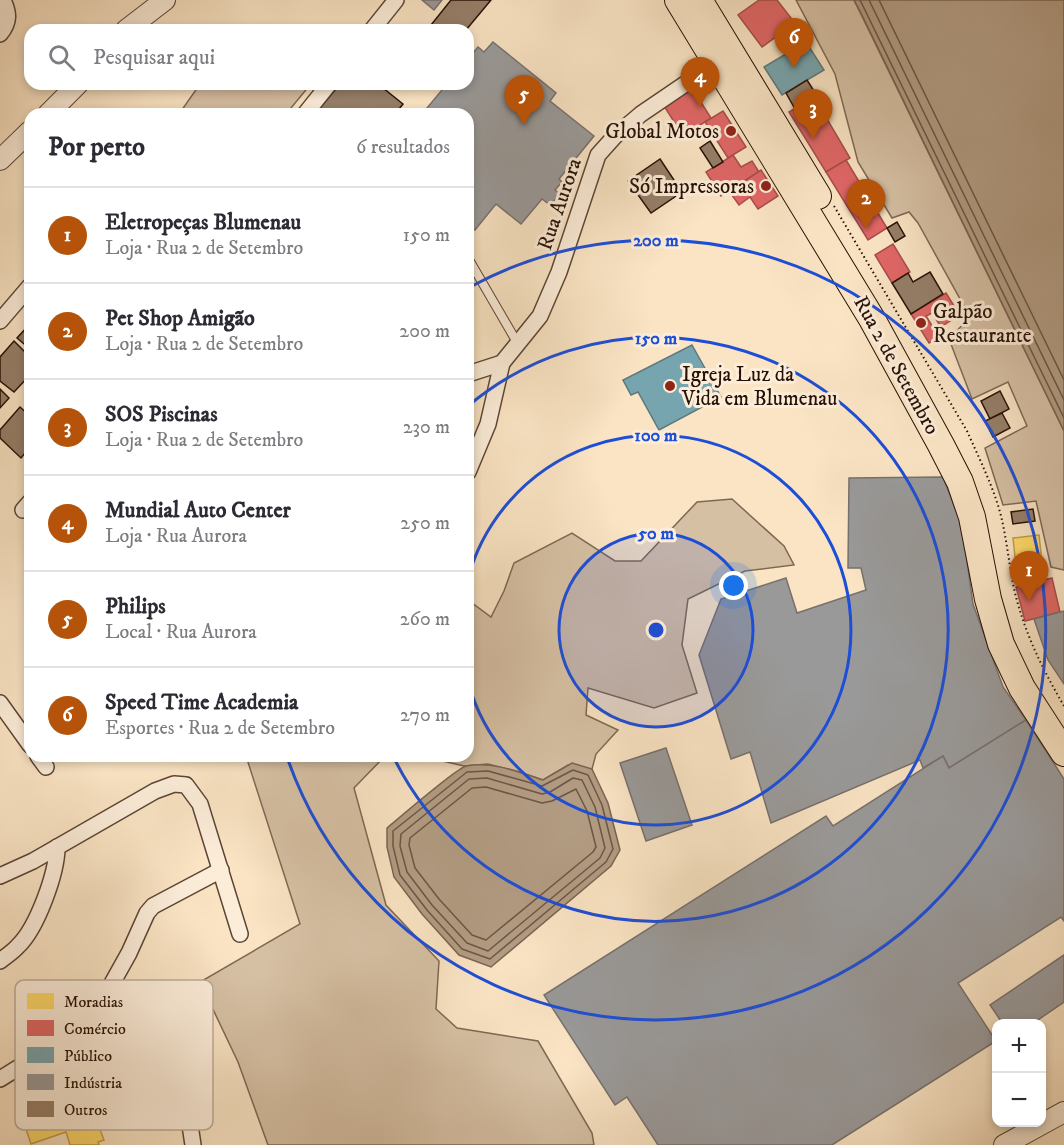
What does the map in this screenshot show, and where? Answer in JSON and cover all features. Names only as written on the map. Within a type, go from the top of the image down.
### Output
[{"type":"main road","name":"Rua 2 de Setembro","points":[[678,0],[866,310],[888,356],[960,482],[972,517],[988,599],[1002,644],[1022,688],[1064,753]]},
{"type":"main road","name":"Rua 2 de Setembro","points":[[699,0],[867,278],[962,446],[986,505],[1004,596],[1017,641],[1034,682],[1064,731]]},
{"type":"street","points":[[0,34],[7,26],[8,16],[3,0]]},
{"type":"street","points":[[134,24],[165,0]]},
{"type":"street","points":[[377,24],[396,0]]},
{"type":"street","name":"Rua Aurora","points":[[502,363],[540,316],[559,272],[598,155],[615,136],[641,114],[716,63]]},
{"type":"street","points":[[54,108],[72,90]]},
{"type":"street","points":[[310,108],[324,90]]},
{"type":"street","points":[[0,160],[24,137]]},
{"type":"street","points":[[0,321],[24,293]]},
{"type":"street","points":[[474,372],[502,363]]},
{"type":"street","points":[[474,458],[488,424],[502,363]]},
{"type":"street","points":[[0,703],[24,737]]},
{"type":"street","points":[[0,876],[57,847],[155,791],[174,784],[186,785],[200,804],[240,934]]},
{"type":"street","points":[[0,962],[20,945],[43,905],[57,847]]},
{"type":"street","points":[[114,980],[147,913],[153,906],[221,870]]},
{"type":"street","points":[[0,1078],[15,1069]]},
{"type":"street","points":[[1004,1145],[1064,1112]]},
{"type":"street","points":[[191,1130],[193,1145]]},
{"type":"lane","points":[[474,268],[518,344]]},
{"type":"shaded area","points":[[796,0],[854,0],[1064,431],[1064,570],[1051,567],[1036,501],[1003,505],[985,448],[1027,426],[1008,382],[972,399],[949,339],[970,317],[918,223],[909,212],[892,218],[858,162],[835,74]]},
{"type":"shaded area","points":[[196,90],[306,90],[291,108],[183,108]]},
{"type":"shaded area","points":[[732,499],[784,546],[794,565],[745,571],[688,599],[682,645],[697,693],[654,708],[588,688],[586,715],[618,730],[596,754],[592,769],[568,765],[543,780],[488,764],[464,766],[447,762],[474,762],[474,604],[491,617],[514,563],[572,533],[615,561],[641,561],[697,502]]},
{"type":"shaded area","points":[[248,762],[379,762],[354,788],[386,905],[439,961],[436,1009],[457,1028],[538,1041],[592,1133],[594,1145],[268,1145],[238,1062],[213,1009],[213,980],[203,980],[300,924]]},
{"type":"water","points":[[854,0],[1064,0],[1064,431],[862,15]]},
{"type":"water","points":[[572,763],[592,769],[608,803],[620,850],[611,866],[491,967],[459,955],[422,914],[394,877],[387,847],[387,828],[440,784],[466,766],[495,766],[543,780]]},
{"type":"building: Moradias","points":[[1039,535],[1042,562],[1016,566],[1013,538]]},
{"type":"building: Moradias","points":[[26,1130],[100,1130],[104,1140],[98,1142],[99,1145],[70,1145],[66,1132],[31,1144]]},
{"type":"building: Comércio","points":[[759,0],[777,0],[795,23],[762,47],[738,15]]},
{"type":"building: Comércio","points":[[692,88],[711,118],[683,136],[664,106]]},
{"type":"building: Comércio","points":[[814,97],[850,158],[826,172],[789,112]]},
{"type":"building: Comércio","points":[[723,111],[746,147],[728,158],[705,122]]},
{"type":"building: Comércio","points":[[733,155],[741,167],[752,161],[759,172],[721,196],[706,172]]},
{"type":"building: Comércio","points":[[846,160],[887,228],[868,240],[826,172]]},
{"type":"building: Comércio","points":[[761,170],[778,196],[758,209],[750,197],[739,205],[729,191]]},
{"type":"building: Comércio","points":[[893,244],[910,272],[892,283],[875,255]]},
{"type":"building: Comércio","points":[[946,293],[956,309],[953,311],[956,317],[941,327],[932,313],[926,316],[939,337],[929,343],[911,314]]},
{"type":"building: Comércio","points":[[1052,578],[1060,612],[1025,621],[1016,587]]},
{"type":"building: Público","points":[[806,42],[824,70],[782,95],[764,67]]},
{"type":"building: Público","name":"Igreja Luz da Vida em Blumenau","points":[[692,345],[721,397],[659,430],[638,392],[631,395],[623,380]]},
{"type":"building: Indústria","points":[[422,0],[442,0],[434,10]]},
{"type":"building: Indústria","points":[[493,42],[556,93],[550,101],[594,136],[559,179],[562,182],[555,190],[560,194],[550,205],[542,199],[521,224],[496,204],[475,230],[474,108],[427,108],[442,90],[474,90],[474,52],[478,47],[484,52]]},
{"type":"building: Indústria","points":[[943,477],[962,526],[973,604],[1003,687],[1026,720],[949,768],[943,756],[923,768],[920,760],[771,823],[750,752],[731,759],[699,655],[721,599],[786,578],[797,613],[866,590],[861,568],[848,568],[849,478]]},
{"type":"building: Indústria","points":[[1064,611],[1064,684],[1048,660],[1034,619]]},
{"type":"building: Indústria","points":[[1026,720],[1064,779],[1064,921],[1061,917],[958,983],[992,1035],[992,1044],[832,1145],[658,1145],[627,1097],[615,1105],[544,995],[826,816],[833,826],[943,756],[949,768]]},
{"type":"building: Indústria","points":[[666,748],[692,825],[646,841],[620,763]]},
{"type":"building: Indústria","points":[[1064,955],[1064,1002],[1039,1019],[1000,1019],[990,1005]]},
{"type":"building: Outros","points":[[451,0],[491,0],[471,24],[432,24]]},
{"type":"building: Outros","points":[[807,80],[814,91],[809,94],[811,99],[795,109],[786,93]]},
{"type":"building: Outros","points":[[335,90],[386,90],[403,104],[400,108],[320,108]]},
{"type":"building: Outros","points":[[710,141],[723,162],[713,168],[700,148]]},
{"type":"building: Outros","points":[[660,159],[682,192],[651,213],[628,181]]},
{"type":"building: Outros","points":[[897,222],[905,236],[895,242],[887,228]]},
{"type":"building: Outros","points":[[930,272],[943,294],[911,314],[892,283],[908,273],[913,282]]},
{"type":"building: Outros","points":[[24,330],[24,344],[17,338]]},
{"type":"building: Outros","points":[[14,341],[24,351],[24,381],[14,392],[0,381],[0,357]]},
{"type":"building: Outros","points":[[0,389],[9,398],[0,408]]},
{"type":"building: Outros","points":[[1000,391],[1009,409],[990,419],[981,401]]},
{"type":"building: Outros","points":[[20,407],[24,411],[24,454],[21,458],[0,438],[0,430]]},
{"type":"building: Outros","points":[[1002,413],[1010,428],[993,437],[985,421]]},
{"type":"building: Outros","points":[[1033,509],[1035,521],[1013,524],[1011,512]]},
{"type":"place","name":"Speed Time Academia","points":[[794,68]]},
{"type":"place","name":"Mundial Auto Center","points":[[700,107]]},
{"type":"place","name":"Philips","points":[[524,125]]},
{"type":"place","name":"Global Motos","points":[[731,131]]},
{"type":"place","name":"SOS Piscinas","points":[[813,139]]},
{"type":"place","name":"Só Impressoras","points":[[766,186]]},
{"type":"place","name":"Pet Shop Amigão","points":[[866,229]]},
{"type":"place","name":"Galpão Restaurante","points":[[921,323]]},
{"type":"place","name":"Igreja Luz da Vida em Blumenau","points":[[670,386]]},
{"type":"place","name":"Eletropeças Blumenau","points":[[1029,601]]}]
